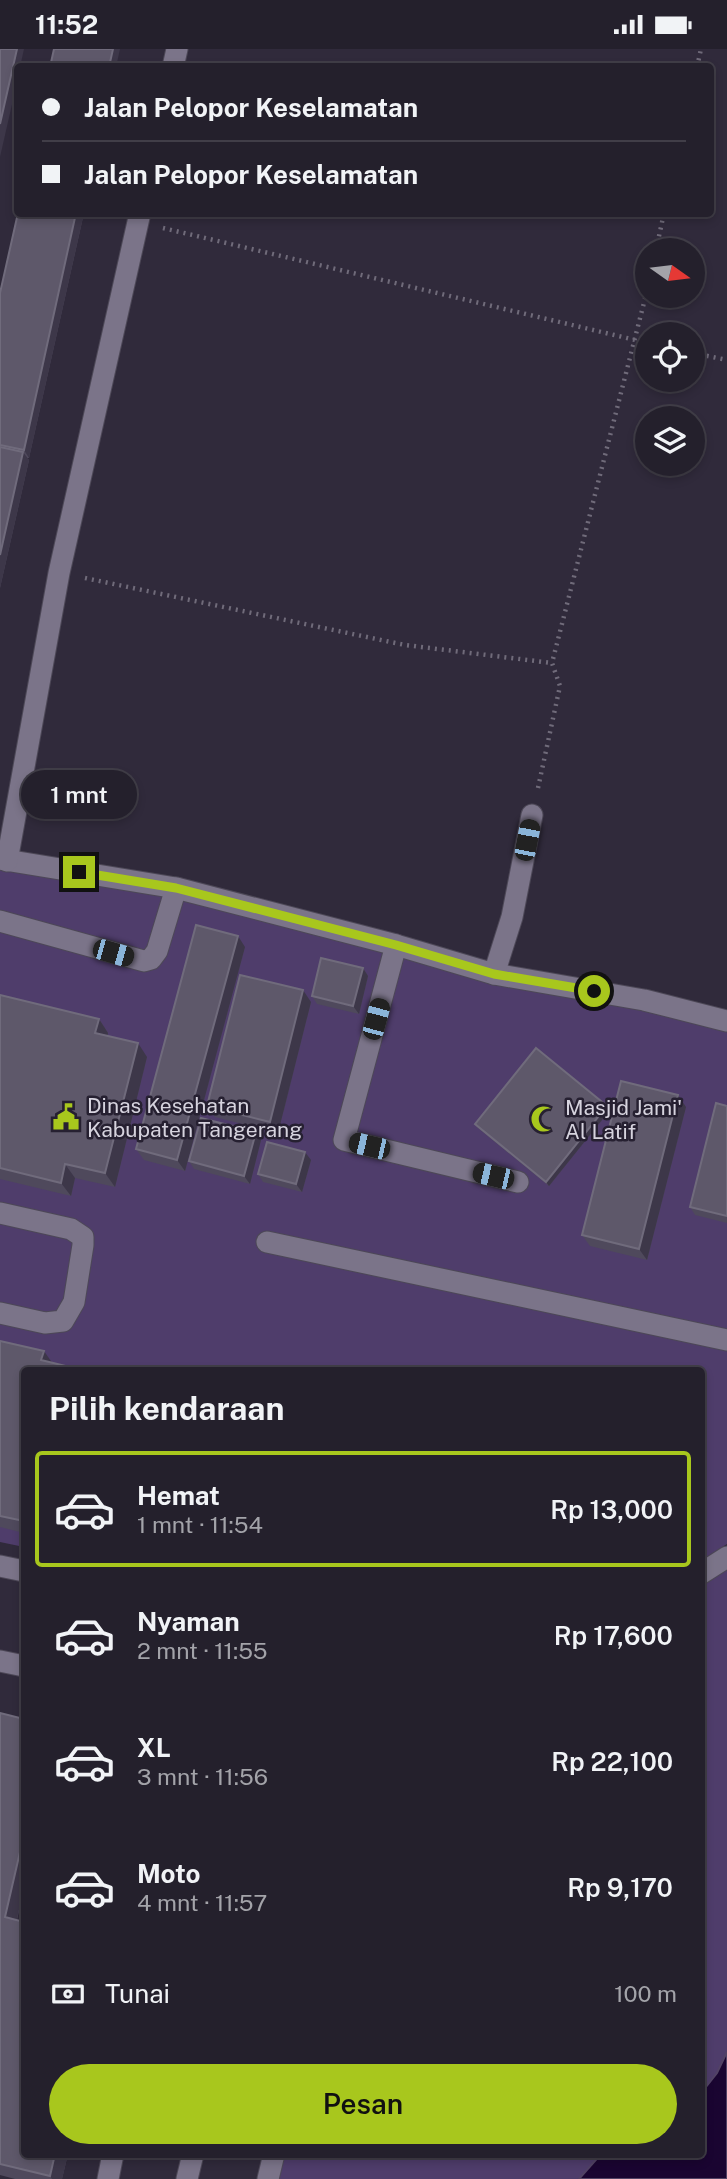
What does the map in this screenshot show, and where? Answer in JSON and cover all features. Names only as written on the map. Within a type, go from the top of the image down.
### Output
[{"type":"street","points":[[140,218],[59,573],[3,860],[176,888],[396,945],[494,974],[645,1000],[727,1021]]},
{"type":"street","points":[[494,974],[512,917],[532,815]]},
{"type":"street","points":[[0,921],[145,961],[151,959],[157,951],[176,888]]},
{"type":"street","points":[[396,945],[344,1140],[518,1182]]},
{"type":"street","points":[[0,1213],[71,1229],[83,1237],[74,1302],[63,1321],[45,1323],[0,1313]]},
{"type":"street","points":[[267,1242],[727,1340]]},
{"type":"street","points":[[705,1571],[727,1557]]},
{"type":"street","points":[[0,1566],[21,1570]]},
{"type":"street","points":[[0,1661],[21,1665]]},
{"type":"street","points":[[108,2179],[112,2158]]},
{"type":"street","points":[[187,2179],[192,2158]]},
{"type":"street","points":[[268,2179],[273,2158]]},
{"type":"path","points":[[659,238],[663,217]]},
{"type":"path","points":[[140,218],[635,340]]},
{"type":"path","points":[[532,815],[561,686],[552,663],[635,344]]},
{"type":"path","points":[[705,355],[727,360]]},
{"type":"path","points":[[59,573],[405,645],[552,663]]},
{"type":"shaded area","points":[[0,855],[727,1020],[727,1544],[705,1558],[705,1367],[21,1367],[21,1546],[0,1542]]},
{"type":"shaded area","points":[[727,1560],[727,2052],[717,2073],[705,2088],[705,1833],[705,1575]]},
{"type":"shaded area","points":[[727,2052],[727,2179],[579,2179],[597,2158],[705,2158],[705,2088],[717,2073]]},
{"type":"shaded area","points":[[273,2158],[597,2158],[579,2179],[268,2179]]},
{"type":"building","points":[[0,49],[17,49],[0,124]]},
{"type":"building","points":[[54,49],[113,49],[110,63],[51,63]]},
{"type":"building","points":[[17,217],[75,217],[24,450],[0,445],[0,293]]},
{"type":"building","points":[[0,447],[23,452],[0,555]]},
{"type":"building","points":[[196,925],[238,936],[177,1160],[136,1149]]},
{"type":"building","points":[[321,958],[363,968],[353,1006],[312,996]]},
{"type":"building","points":[[240,975],[303,990],[270,1122],[207,1106]]},
{"type":"building","name":"Dinas Kesehatan Kabupaten Tangerang","points":[[0,995],[99,1019],[95,1033],[138,1043],[105,1173],[65,1164],[61,1183],[0,1168]]},
{"type":"building","name":"Masjid Jami' Al Latif","points":[[536,1048],[607,1106],[546,1182],[475,1124]]},
{"type":"building","points":[[621,1081],[678,1095],[639,1249],[582,1235]]},
{"type":"building","points":[[716,1103],[727,1106],[727,1216],[690,1207]]},
{"type":"building","points":[[201,1118],[256,1132],[244,1176],[189,1161]]},
{"type":"building","points":[[267,1142],[305,1152],[296,1184],[258,1174]]},
{"type":"building","points":[[0,1341],[44,1351],[41,1360],[70,1367],[21,1367],[21,1520],[0,1516]]},
{"type":"building","points":[[0,1713],[21,1718],[21,1852],[5,1917],[21,1921],[21,2158],[54,2158],[50,2176],[0,2164]]},
{"type":"place","name":"Dinas Kesehatan Kabupaten Tangerang","points":[[66,1117]]},
{"type":"place","name":"Masjid Jami' Al Latif","points":[[544,1119]]},
{"type":"route","points":[[79,872],[176,888],[396,945],[494,974],[594,991]]}]
